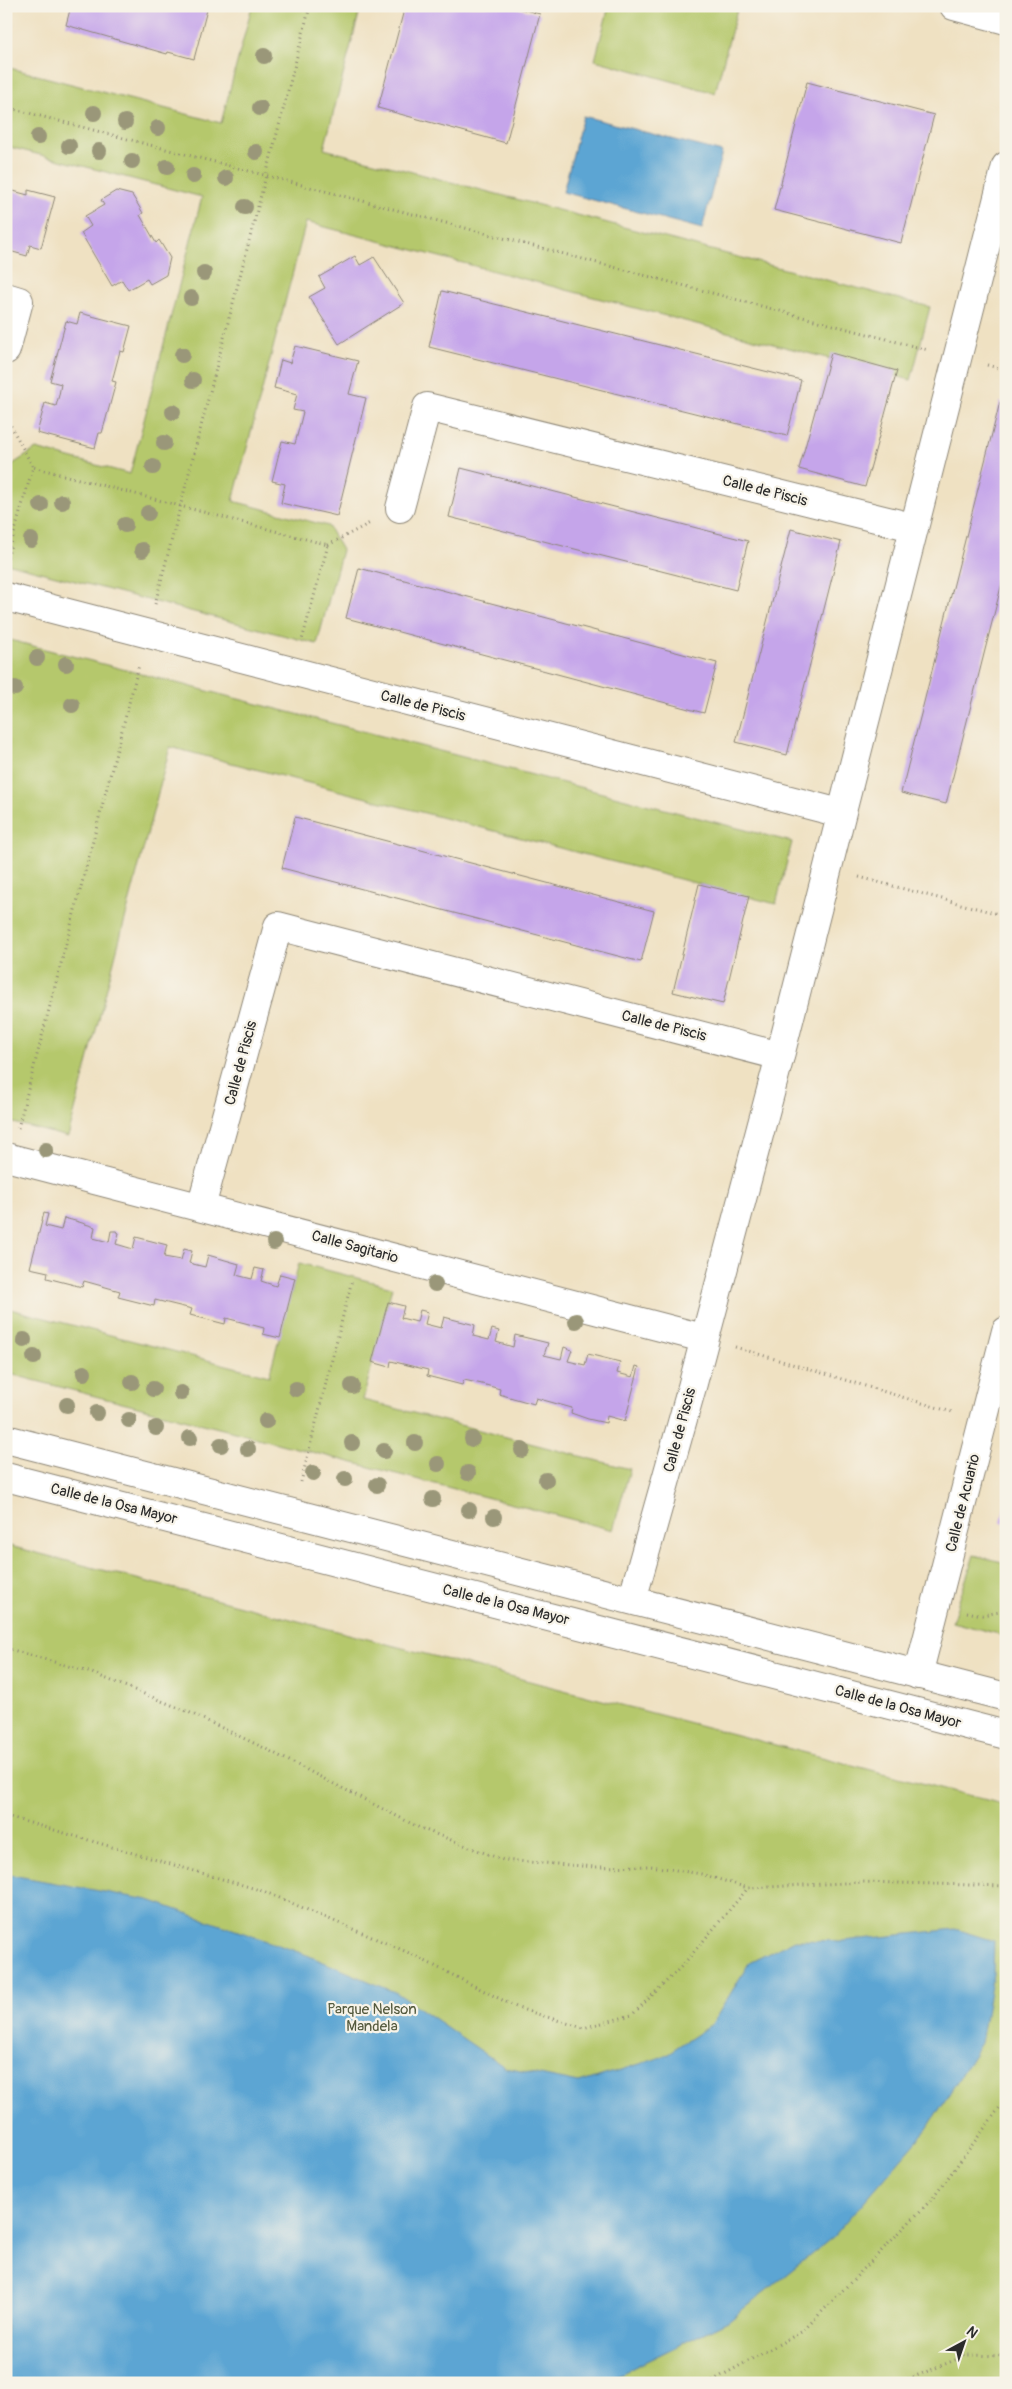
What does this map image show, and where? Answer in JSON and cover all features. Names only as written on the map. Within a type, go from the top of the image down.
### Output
[{"type":"street","points":[[954,6],[1006,20]]},
{"type":"street","name":"Calle de Piscis","points":[[632,1600],[692,1387],[780,1056],[912,527],[1006,166]]},
{"type":"street","points":[[6,298],[19,301],[6,350]]},
{"type":"street","name":"Calle de Piscis","points":[[400,508],[427,407],[912,527]]},
{"type":"street","name":"Calle de Piscis","points":[[6,597],[293,673],[840,813]]},
{"type":"street","name":"Calle de Piscis","points":[[201,1207],[278,926],[780,1056]]},
{"type":"street","name":"Calle Sagitario","points":[[7,1162],[201,1207],[704,1338]]},
{"type":"street","name":"Calle de Acuario","points":[[918,1675],[991,1418],[1006,1331]]},
{"type":"street","points":[[6,1439],[1006,1697]]},
{"type":"street","name":"Calle de la Osa Mayor","points":[[6,1477],[1006,1735]]},
{"type":"path","points":[[7,1162],[148,634],[310,6]]},
{"type":"path","points":[[6,107],[956,358]]},
{"type":"path","points":[[6,417],[33,467],[6,562]]},
{"type":"path","points":[[33,467],[180,507],[328,544],[400,508]]},
{"type":"path","points":[[293,673],[328,544]]},
{"type":"path","points":[[826,868],[1006,916]]},
{"type":"path","points":[[294,1514],[360,1248]]},
{"type":"path","points":[[704,1338],[991,1418]]},
{"type":"path","points":[[937,1605],[982,1615],[1006,1611]]},
{"type":"path","points":[[6,1648],[92,1673],[184,1710],[278,1755],[420,1828],[503,1860],[596,1868],[652,1866],[701,1874],[748,1888],[863,1882],[1006,1886]]},
{"type":"path","points":[[7,1815],[263,1891],[407,1952],[518,2008],[583,2028],[632,2015],[682,1966],[748,1888]]},
{"type":"path","points":[[708,2383],[803,2331],[933,2198],[1006,2099]]},
{"type":"path","points":[[899,2383],[967,2355],[1006,2356]]},
{"type":"green space","points":[[252,6],[361,6],[324,149],[930,307],[911,380],[306,222],[233,501],[328,526],[342,550],[317,644],[6,563],[6,490],[13,464],[36,449],[130,474],[202,197],[6,146],[6,67],[221,123]]},
{"type":"green space","points":[[609,6],[722,6],[737,10],[715,93],[595,60]]},
{"type":"green space","points":[[6,639],[792,842],[776,904],[170,747],[68,1137],[6,1121]]},
{"type":"green space","points":[[299,1263],[392,1287],[363,1400],[630,1469],[613,1530],[6,1373],[6,1308],[269,1376]]},
{"type":"green space","name":"Parque Nelson Mandela","points":[[6,1545],[1006,1805],[1006,2383],[6,2383]]},
{"type":"green space","points":[[974,1555],[1006,1563],[1006,1636],[952,1622]]},
{"type":"water","points":[[583,116],[722,152],[702,229],[563,192]]},
{"type":"water","points":[[6,1874],[149,1900],[307,1955],[397,1993],[506,2068],[579,2083],[662,2057],[712,2024],[749,1963],[795,1940],[843,1941],[955,1929],[994,1941],[993,1974],[981,2043],[927,2129],[833,2237],[728,2321],[602,2383],[6,2383]]},
{"type":"building","points":[[71,6],[208,6],[194,59],[168,52],[167,54],[66,25]]},
{"type":"building","points":[[405,6],[510,6],[540,14],[506,143],[378,108]]},
{"type":"building","points":[[807,82],[934,115],[901,243],[774,210]]},
{"type":"building","points":[[6,189],[28,195],[28,190],[55,197],[41,248],[30,245],[27,256],[6,250]]},
{"type":"building","points":[[116,191],[132,195],[143,213],[140,215],[156,243],[159,240],[170,258],[166,275],[150,284],[147,279],[128,290],[122,280],[112,286],[81,233],[91,226],[85,216],[104,205],[101,200]]},
{"type":"building","points":[[355,256],[360,265],[374,257],[404,303],[339,344],[309,297],[325,288],[319,277]]},
{"type":"building","points":[[442,291],[801,380],[787,436],[429,347]]},
{"type":"building","points":[[80,313],[131,326],[124,352],[120,351],[112,381],[116,382],[102,433],[99,433],[95,448],[37,433],[45,403],[56,406],[59,395],[61,384],[50,381],[66,321],[77,324]]},
{"type":"building","points":[[295,346],[358,361],[349,394],[366,398],[337,516],[281,503],[285,484],[272,481],[282,441],[295,444],[303,412],[293,410],[297,394],[274,388],[281,360],[290,363]]},
{"type":"building","points":[[831,353],[897,371],[865,487],[799,469]]},
{"type":"building","points":[[1000,402],[1006,403],[1006,567],[946,804],[901,793]]},
{"type":"building","points":[[461,468],[748,541],[736,590],[449,517]]},
{"type":"building","points":[[791,529],[841,542],[787,755],[736,742]]},
{"type":"building","points":[[359,568],[717,663],[704,713],[346,618]]},
{"type":"building","points":[[295,817],[654,911],[641,962],[282,868]]},
{"type":"building","points":[[699,884],[749,896],[723,1004],[673,992]]},
{"type":"building","points":[[44,1213],[48,1214],[45,1226],[61,1230],[64,1218],[95,1227],[93,1238],[109,1242],[111,1231],[116,1231],[119,1233],[116,1244],[133,1249],[136,1237],[167,1245],[164,1257],[181,1260],[184,1249],[192,1251],[189,1263],[205,1267],[208,1255],[239,1264],[236,1275],[252,1279],[255,1268],[264,1270],[261,1281],[276,1286],[280,1274],[295,1278],[280,1338],[263,1334],[264,1328],[226,1318],[225,1324],[190,1315],[192,1309],[155,1300],[154,1306],[118,1297],[120,1291],[84,1281],[82,1287],[47,1278],[48,1272],[30,1268]]},
{"type":"building","points":[[388,1302],[404,1306],[401,1318],[417,1322],[420,1310],[428,1312],[425,1324],[441,1328],[444,1317],[475,1325],[473,1336],[489,1340],[492,1329],[499,1331],[496,1342],[513,1347],[515,1335],[548,1343],[544,1355],[561,1359],[564,1347],[572,1350],[568,1361],[585,1365],[588,1354],[620,1362],[617,1373],[633,1377],[636,1366],[639,1367],[625,1421],[607,1416],[606,1423],[588,1419],[571,1413],[572,1408],[536,1398],[534,1404],[499,1394],[500,1389],[482,1384],[464,1380],[462,1385],[427,1376],[428,1370],[391,1361],[390,1367],[372,1362]]},
{"type":"building","points":[[1006,1504],[1006,1523],[1001,1522]]}]
